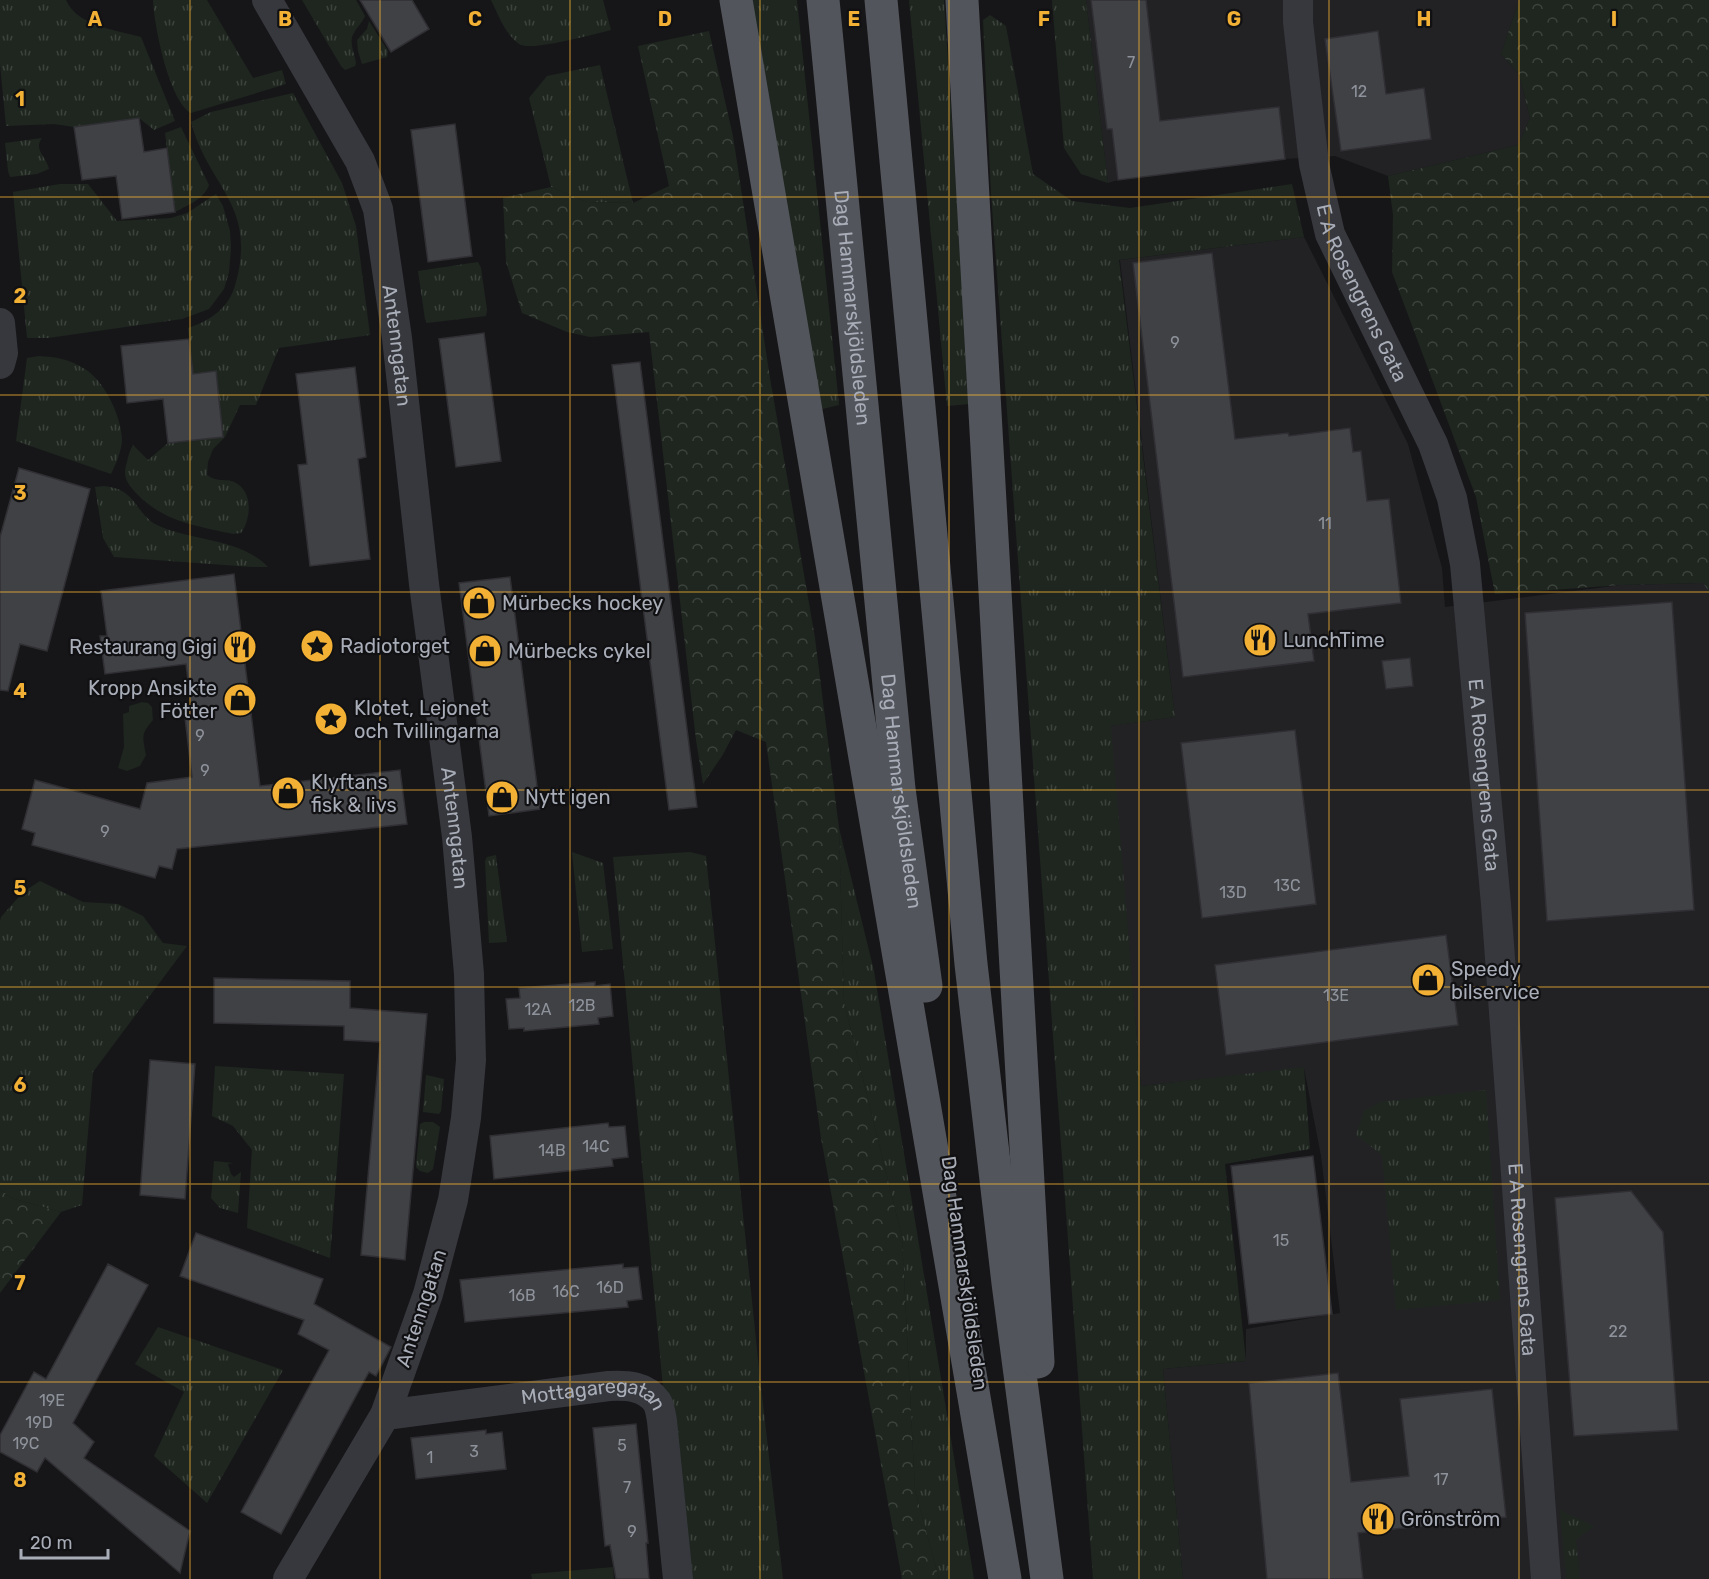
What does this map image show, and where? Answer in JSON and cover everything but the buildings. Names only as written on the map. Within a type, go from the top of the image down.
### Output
[{"type":"main road","points":[[736,0],[1006,1579]]},
{"type":"main road","name":"Dag Hammarskjöldsleden","points":[[823,0],[899,789],[1006,1579]]},
{"type":"main road","name":"Dag Hammarskjöldsleden","points":[[881,0],[971,964],[1008,1283],[1049,1579]]},
{"type":"main road","points":[[962,0],[1049,1579]]},
{"type":"street","name":"Antenngatan","points":[[267,0],[360,161],[378,209],[395,326],[424,584],[462,885],[469,974],[471,1060],[466,1118],[453,1200],[428,1294],[385,1414],[288,1579]]},
{"type":"street","name":"E A Rosengrens Gata","points":[[1298,0],[1298,22],[1314,164],[1330,234],[1433,444],[1452,498],[1465,564],[1496,904],[1546,1579]]},
{"type":"street","points":[[0,323],[3,353],[0,364]]},
{"type":"street","name":"Mottagaregatan","points":[[385,1414],[609,1386],[627,1385],[643,1390],[657,1403],[662,1421],[678,1579]]},
{"type":"shaded area","points":[[1086,0],[1519,0],[1501,54],[1519,74],[1530,118],[1518,145],[1388,176],[1335,156],[1285,159],[1108,183]]},
{"type":"shaded area","points":[[1304,237],[1408,444],[1442,568],[1445,607],[1621,585],[1703,583],[1709,592],[1709,1579],[1183,1579],[1163,1369],[1246,1361],[1246,1329],[1340,1313],[1321,1156],[1304,1068],[1141,1086],[1110,726],[1175,717],[1120,260]]},
{"type":"green space","points":[[0,0],[66,0],[79,16],[98,26],[141,37],[175,121],[154,130],[139,118],[74,127],[54,124],[6,126],[0,64]]},
{"type":"green space","points":[[153,0],[207,0],[253,78],[282,70],[286,84],[191,113],[183,106],[170,79],[156,27]]},
{"type":"green space","points":[[302,0],[356,0],[365,16],[352,36],[355,66],[345,70],[341,66]]},
{"type":"green space","points":[[491,0],[603,0],[611,30],[563,42],[525,46],[519,44],[510,35]]},
{"type":"green space","points":[[752,0],[797,0],[839,405],[814,411]]},
{"type":"green space","points":[[909,0],[944,0],[970,404],[947,406]]},
{"type":"green space","points":[[1052,0],[1086,0],[1108,183],[1081,174],[1064,148]]},
{"type":"green space","points":[[1519,0],[1709,0],[1709,592],[1703,583],[1621,585],[1495,594],[1476,497],[1392,272],[1393,215],[1388,176],[1518,145],[1530,118],[1519,74],[1501,54]]},
{"type":"green space","points":[[990,15],[1006,26],[1033,174],[1072,201],[1130,208],[1292,184],[1304,237],[1119,260],[1175,717],[1111,726],[1141,1086],[1304,1067],[1310,1149],[1225,1164],[1246,1361],[1163,1369],[1183,1579],[1093,1579],[991,194],[983,20]]},
{"type":"green space","points":[[369,21],[388,51],[387,57],[362,64],[357,40],[367,29]]},
{"type":"green space","points":[[709,31],[733,136],[770,378],[815,638],[839,828],[844,1002],[902,1237],[915,1490],[939,1579],[902,1579],[821,1138],[766,742],[736,730],[703,784],[649,332],[590,337],[567,332],[522,313],[506,262],[503,198],[551,187],[587,202],[633,203],[669,186],[638,46]]},
{"type":"green space","points":[[600,65],[633,203],[587,202],[551,187],[529,98],[547,76]]},
{"type":"green space","points":[[293,93],[342,183],[356,226],[370,335],[279,348],[256,405],[240,405],[225,437],[213,449],[208,462],[207,475],[215,479],[234,482],[240,486],[248,498],[247,520],[241,533],[233,534],[182,522],[158,511],[131,486],[125,476],[126,467],[133,445],[148,460],[168,443],[222,437],[215,371],[193,374],[188,328],[212,317],[229,299],[236,282],[241,255],[240,233],[228,197],[208,163],[191,122],[211,112]]},
{"type":"green space","points":[[181,127],[209,185],[199,198],[175,212],[165,133]]},
{"type":"green space","points":[[42,138],[39,146],[49,169],[37,174],[10,177],[5,143]]},
{"type":"green space","points":[[60,184],[88,184],[117,221],[171,218],[187,213],[216,194],[223,206],[230,231],[229,272],[224,289],[209,309],[182,319],[48,338],[27,338],[13,192]]},
{"type":"green space","points":[[478,262],[481,268],[486,316],[427,323],[418,271]]},
{"type":"green space","points":[[39,356],[62,359],[78,365],[91,373],[104,389],[115,409],[122,439],[120,452],[111,474],[16,441],[27,358]]},
{"type":"green space","points":[[104,486],[127,494],[155,524],[243,550],[268,567],[114,557],[103,538],[95,487]]},
{"type":"green space","points":[[142,702],[152,707],[153,720],[144,736],[146,755],[140,766],[127,771],[118,768],[124,747],[123,714],[129,712],[129,706]]},
{"type":"green space","points":[[839,828],[874,971],[974,1579],[939,1579],[915,1490],[902,1237],[844,1002]]},
{"type":"green space","points":[[572,852],[603,863],[613,949],[582,952]]},
{"type":"green space","points":[[690,852],[706,856],[783,1579],[681,1579],[613,857]]},
{"type":"green space","points":[[496,855],[507,942],[489,943],[485,861],[487,857]]},
{"type":"green space","points":[[40,881],[83,902],[118,904],[143,916],[163,943],[187,946],[93,1072],[82,1205],[61,1212],[11,1198],[0,1189],[0,921],[23,892]]},
{"type":"green space","points":[[215,1066],[344,1074],[330,1258],[247,1228],[252,1150],[233,1126],[212,1116]]},
{"type":"green space","points":[[426,1075],[444,1079],[439,1114],[423,1112]]},
{"type":"green space","points":[[1486,1090],[1500,1300],[1396,1310],[1382,1155],[1356,1135],[1364,1111],[1380,1102]]},
{"type":"green space","points":[[433,1122],[440,1127],[433,1169],[428,1173],[416,1167],[420,1124]]},
{"type":"green space","points":[[214,1161],[233,1163],[228,1164],[234,1177],[241,1172],[238,1213],[220,1208],[211,1198]]},
{"type":"green space","points":[[0,1189],[11,1198],[61,1212],[0,1293]]},
{"type":"green space","points":[[158,1327],[283,1370],[207,1503],[154,1456],[184,1392],[135,1364]]},
{"type":"green space","points":[[1560,1510],[1594,1526],[1576,1540],[1580,1579],[1566,1579]]},
{"type":"green space","points":[[613,1567],[614,1579],[532,1579],[531,1574]]},
{"type":"place","name":"Mürbecks hockey","points":[[479,603]]},
{"type":"place","name":"LunchTime","points":[[1260,640]]},
{"type":"place","name":"Radiotorget","points":[[317,646]]},
{"type":"place","name":"Restaurang Gigi","points":[[240,647]]},
{"type":"place","name":"Mürbecks cykel","points":[[485,651]]},
{"type":"place","name":"Kropp Ansikte Fötter","points":[[240,700]]},
{"type":"place","name":"Klotet, Lejonet och Tvillingarna","points":[[331,719]]},
{"type":"place","name":"Klyftans fisk & livs","points":[[288,793]]},
{"type":"place","name":"Nytt igen","points":[[502,797]]},
{"type":"place","name":"Speedy bilservice","points":[[1428,980]]},
{"type":"place","name":"Grönström","points":[[1378,1519]]}]
